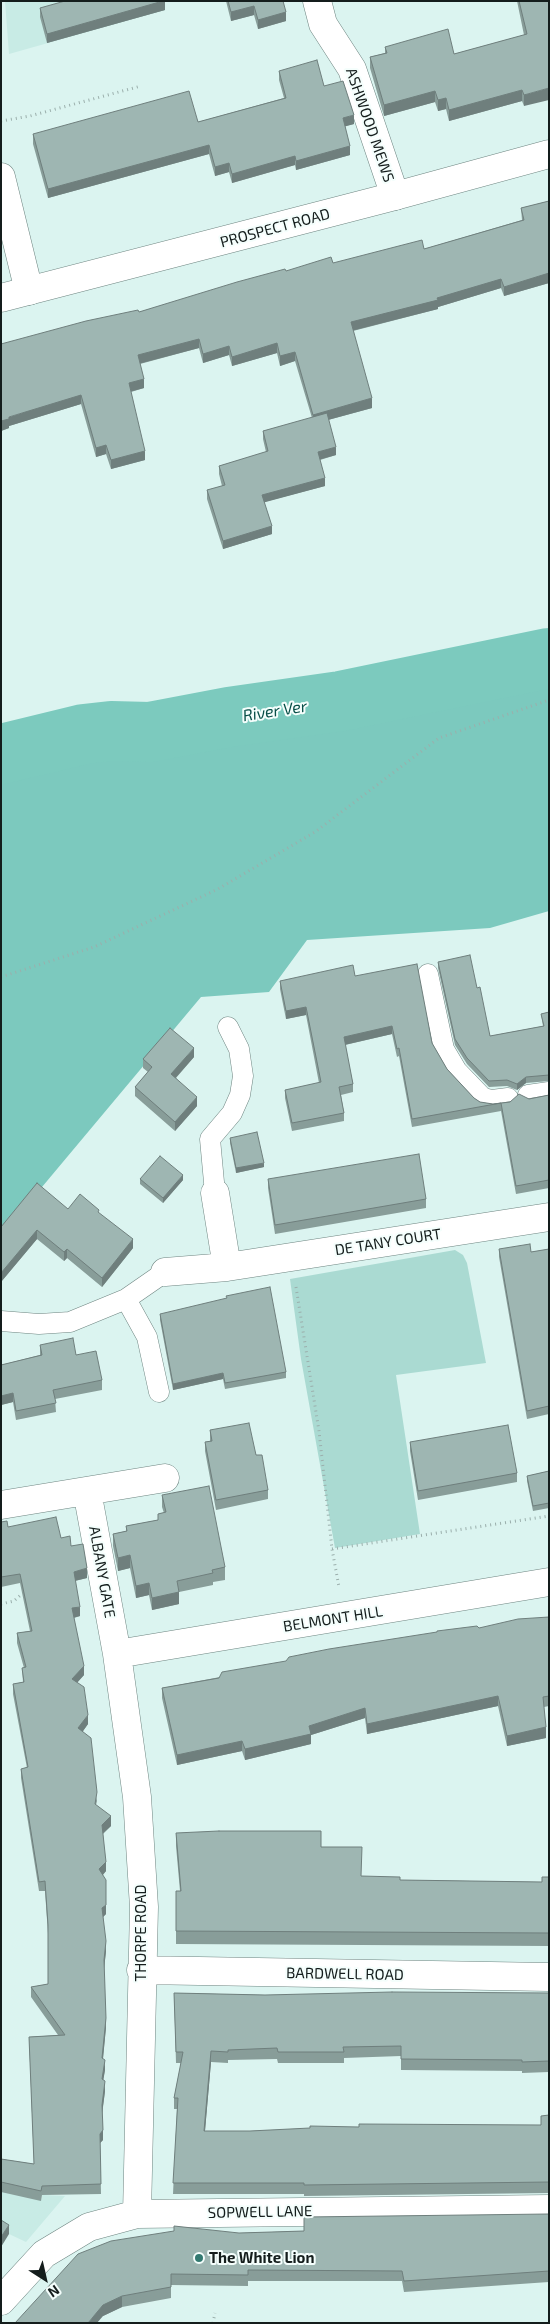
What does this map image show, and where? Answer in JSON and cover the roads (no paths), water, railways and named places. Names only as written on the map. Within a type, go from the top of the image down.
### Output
[{"type":"street","name":"ASHWOOD MEWS","points":[[317,1],[323,24],[352,69],[395,196]]},
{"type":"street","name":"PROSPECT ROAD","points":[[1,298],[549,154]]},
{"type":"street","points":[[1,177],[29,291]]},
{"type":"street","points":[[215,1193],[226,1266]]},
{"type":"street","name":"DE TANY COURT","points":[[165,1272],[226,1266],[549,1217]]},
{"type":"street","points":[[1,1505],[165,1478]]},
{"type":"street","name":"ALBANY GATE","points":[[87,1490],[117,1654]]},
{"type":"street","name":"BELMONT HILL","points":[[117,1654],[549,1582]]},
{"type":"street","name":"THORPE ROAD","points":[[117,1654],[137,1798],[144,1907],[141,1970],[138,2214]]},
{"type":"street","name":"BARDWELL ROAD","points":[[141,1970],[549,1977]]},
{"type":"street","name":"SOPWELL LANE","points":[[1,2301],[44,2254],[89,2227],[138,2214],[549,2209]]},
{"type":"lane","points":[[428,974],[444,1049],[457,1071],[483,1098],[492,1100],[508,1098]]},
{"type":"lane","points":[[215,1193],[210,1139],[232,1114],[240,1095],[244,1076],[239,1049],[228,1028]]},
{"type":"lane","points":[[528,1094],[549,1092]]},
{"type":"lane","points":[[1,1321],[39,1324],[70,1322],[126,1299],[165,1272]]},
{"type":"lane","points":[[126,1299],[147,1337],[159,1392]]},
{"type":"waterway","name":"River Ver","points":[[1,754],[84,734],[111,731],[150,732],[229,717],[341,701],[549,658]]},
{"type":"place","name":"The White Lion","points":[[199,2258]]}]
